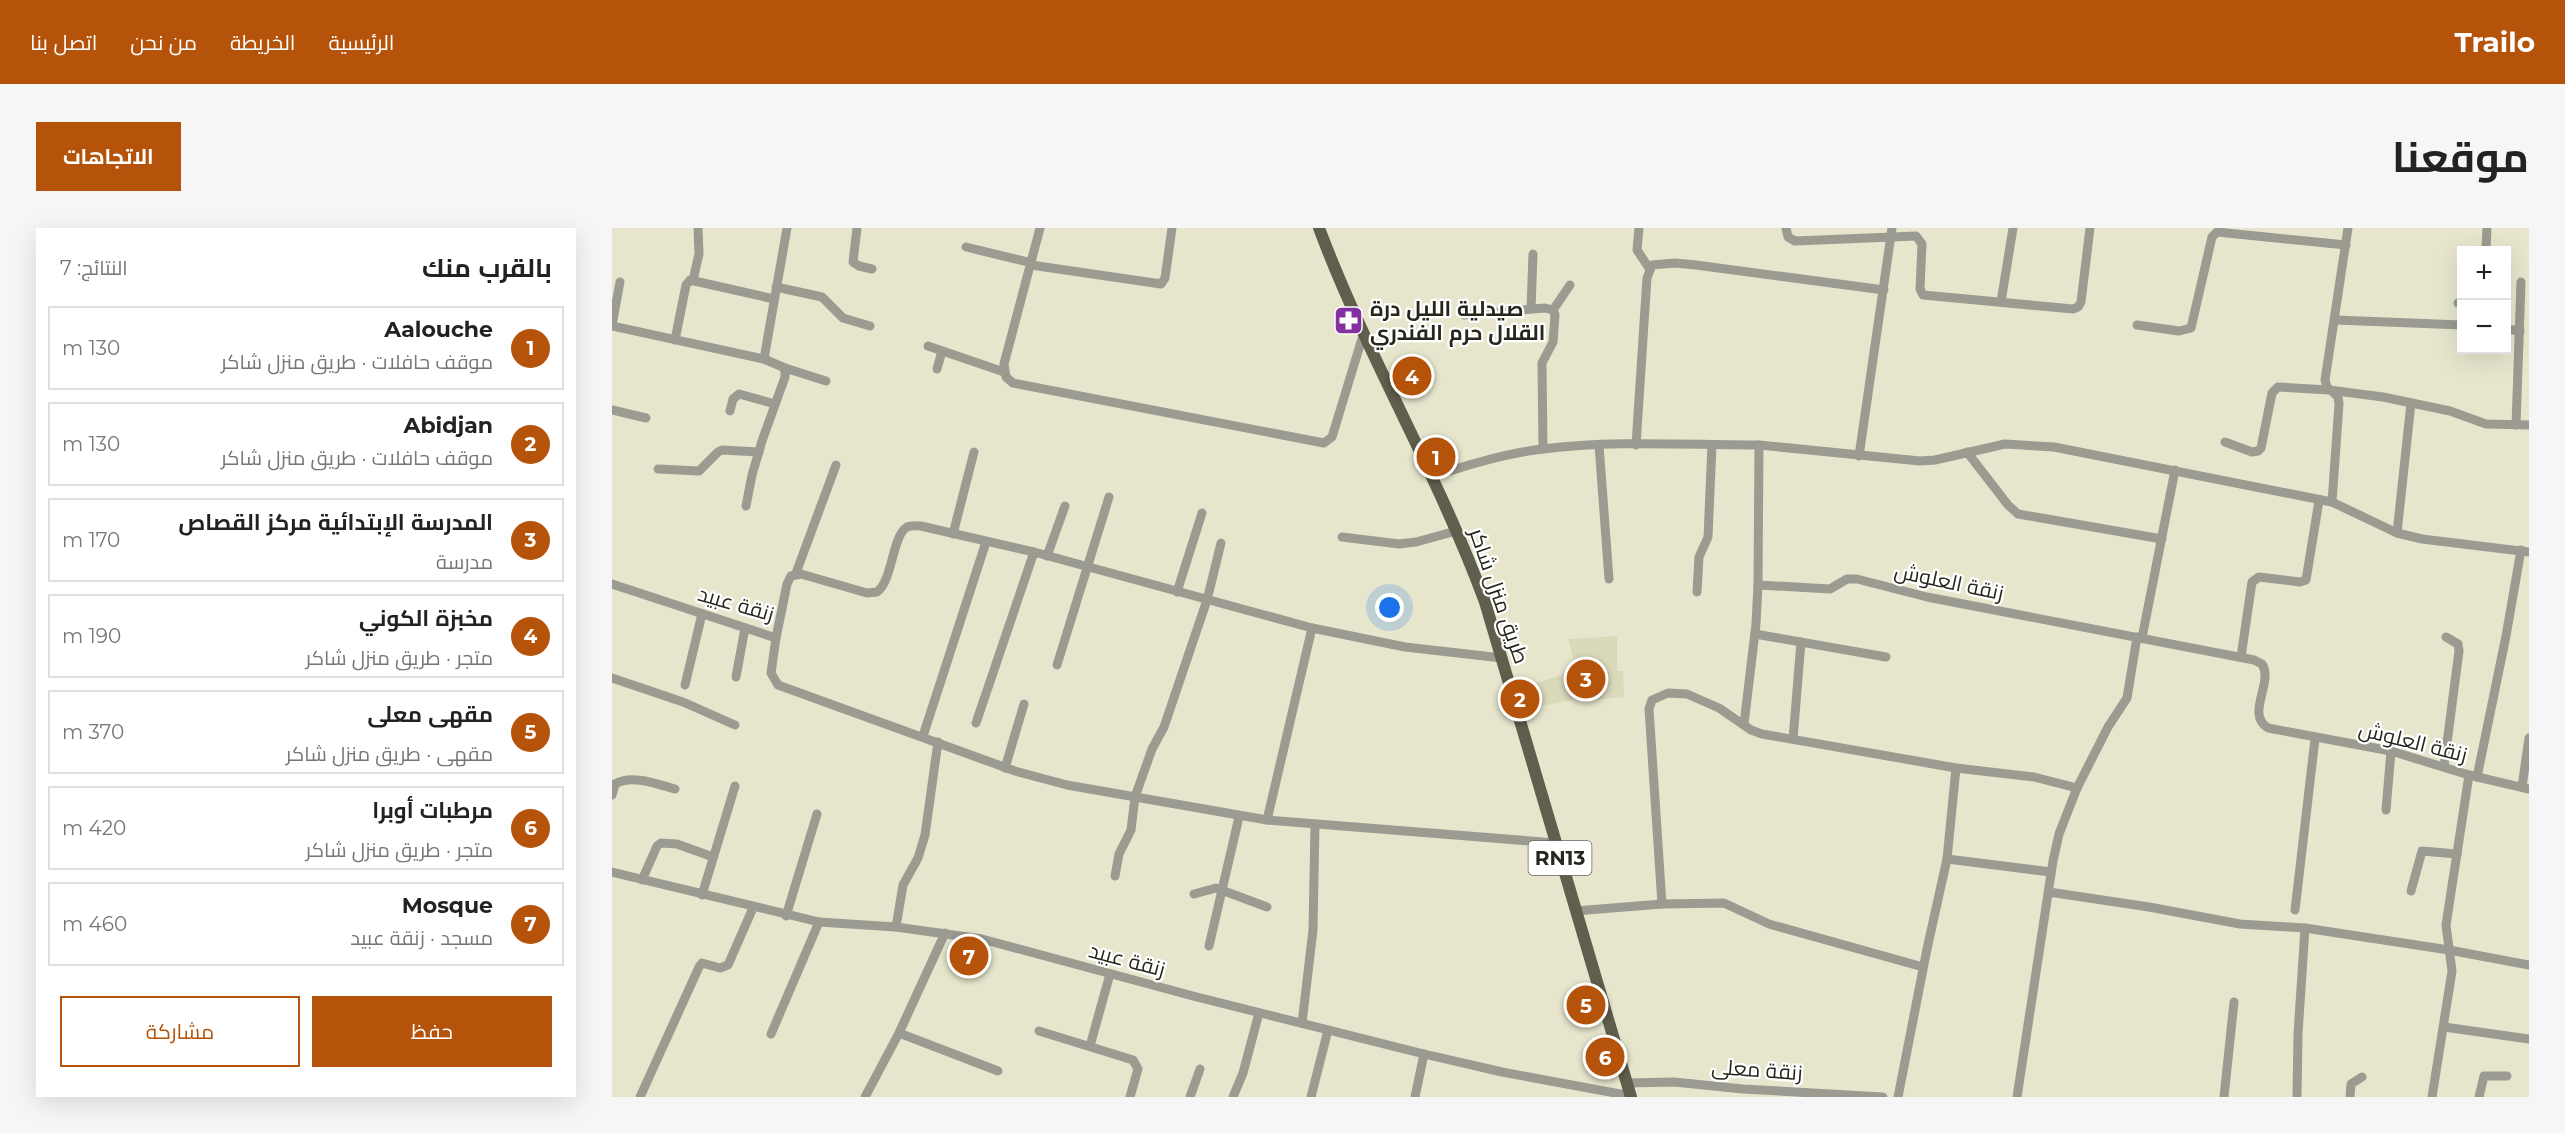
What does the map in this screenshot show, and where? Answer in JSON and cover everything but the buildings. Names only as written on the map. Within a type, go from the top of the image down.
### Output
[{"type":"main road","name":"طريق منزل شاكر","points":[[1319,228],[1364,332],[1456,531],[1481,592],[1631,1096]]},
{"type":"street","points":[[675,340],[686,285],[693,280],[699,255],[698,228]]},
{"type":"street","points":[[764,359],[787,228]]},
{"type":"street","points":[[857,228],[853,262],[872,269]]},
{"type":"street","points":[[1040,228],[1005,358],[1004,372],[1008,380],[1017,384],[1324,442],[1332,437],[1364,332]]},
{"type":"street","points":[[966,247],[1031,264],[1161,284],[1164,279],[1172,228]]},
{"type":"street","points":[[1636,445],[1649,268],[1638,250],[1639,228]]},
{"type":"street","points":[[1786,228],[1788,237],[1795,241],[1891,232],[1916,236],[1921,240],[1920,289],[1923,295],[2073,309],[2078,307],[2090,228]]},
{"type":"street","points":[[2001,302],[2013,228]]},
{"type":"street","points":[[2332,502],[2339,404],[2337,395],[2325,385],[2348,228]]},
{"type":"street","points":[[2486,246],[2487,228]]},
{"type":"street","points":[[1859,456],[1891,232]]},
{"type":"street","points":[[2137,325],[2179,331],[2191,328],[2212,237],[2217,232],[2346,245]]},
{"type":"street","points":[[1531,309],[1533,254]]},
{"type":"street","points":[[1649,268],[1656,264],[1675,263],[1884,290]]},
{"type":"street","points":[[693,280],[774,299]]},
{"type":"street","points":[[620,282],[612,326],[764,359],[826,381]]},
{"type":"street","points":[[2516,425],[2522,282]]},
{"type":"street","points":[[1552,310],[1570,285]]},
{"type":"street","points":[[776,287],[822,297],[843,318],[870,326]]},
{"type":"street","points":[[1464,315],[1545,308],[1552,310],[1555,315],[1553,342],[1542,363],[1543,448]]},
{"type":"street","points":[[2336,320],[2457,325]]},
{"type":"street","points":[[2511,330],[2520,331]]},
{"type":"street","points":[[928,346],[1004,372]]},
{"type":"street","points":[[937,369],[942,351]]},
{"type":"street","points":[[746,506],[752,475],[785,377],[785,368]]},
{"type":"street","points":[[2225,442],[2252,452],[2261,448],[2271,393],[2275,388],[2330,390],[2383,396],[2457,413],[2486,424],[2529,425]]},
{"type":"street","points":[[730,411],[733,399],[739,394],[775,404]]},
{"type":"street","points":[[2397,533],[2411,403]]},
{"type":"street","points":[[612,410],[646,418]]},
{"type":"street","points":[[1431,476],[1500,456],[1543,448],[1599,445],[1759,445],[1927,461],[1997,445],[2022,443],[2175,470],[2332,502],[2397,533],[2422,539],[2525,551],[2457,854],[2446,925],[2452,971],[2432,1097]]},
{"type":"street","points":[[1599,445],[1609,579]]},
{"type":"street","points":[[1697,592],[1699,557],[1708,537],[1712,445]]},
{"type":"street","points":[[1744,724],[1755,634],[1758,585],[1759,445]]},
{"type":"street","points":[[658,469],[699,471],[718,452],[759,452]]},
{"type":"street","points":[[953,534],[974,452]]},
{"type":"street","points":[[1966,452],[2008,505],[2018,514],[2162,539]]},
{"type":"street","name":"زنقة عبيد","points":[[612,584],[776,638],[787,584],[791,576],[796,573],[836,465]]},
{"type":"street","points":[[2017,1097],[2051,872],[2059,834],[2077,788],[2108,727],[2127,698],[2175,470]]},
{"type":"street","points":[[1057,665],[1108,497]]},
{"type":"street","points":[[2241,657],[2252,582],[2259,577],[2300,582],[2306,580],[2319,501]]},
{"type":"street","points":[[1047,556],[1065,506]]},
{"type":"street","points":[[1177,592],[1202,513]]},
{"type":"street","points":[[796,573],[873,593],[884,585],[900,536],[907,527],[921,526],[1034,552],[1312,628],[1405,647],[1502,658]]},
{"type":"street","points":[[1342,537],[1399,544],[1416,542],[1456,531]]},
{"type":"street","points":[[923,736],[986,542]]},
{"type":"street","points":[[1115,876],[1119,854],[1131,830],[1136,797],[1152,749],[1164,726],[1207,600],[1221,543]]},
{"type":"street","points":[[976,723],[1034,552]]},
{"type":"street","name":"زنقة العلوش","points":[[1758,585],[1830,589],[1847,579],[1857,579],[1927,597],[2260,662],[2266,670],[2258,714],[2262,725],[2268,728],[2315,739],[2391,751],[2473,776],[2526,788]]},
{"type":"street","points":[[685,685],[702,614]]},
{"type":"street","points":[[736,677],[746,628]]},
{"type":"street","points":[[1267,820],[1312,628]]},
{"type":"street","points":[[1755,634],[1886,657]]},
{"type":"street","points":[[2444,766],[2459,651],[2458,644],[2446,637]]},
{"type":"street","points":[[776,638],[771,673],[778,685],[923,736],[1005,768],[1054,782],[1239,817],[1556,843]]},
{"type":"street","points":[[1793,739],[1801,642]]},
{"type":"street","points":[[612,678],[683,702],[735,725]]},
{"type":"street","points":[[1662,904],[1649,709],[1652,700],[1668,693],[1687,694],[1719,708],[1761,734],[1956,768],[2034,777],[2077,788]]},
{"type":"street","points":[[1005,768],[1024,704]]},
{"type":"street","points":[[2526,788],[2529,738]]},
{"type":"street","points":[[2295,910],[2315,739]]},
{"type":"street","points":[[896,927],[903,885],[918,858],[925,835],[938,742]]},
{"type":"street","points":[[2386,810],[2391,751]]},
{"type":"street","points":[[1898,1097],[1947,859],[1956,768]]},
{"type":"street","points":[[612,795],[615,784],[622,780],[646,781],[675,789]]},
{"type":"street","points":[[702,895],[735,786]]},
{"type":"street","points":[[786,916],[817,814]]},
{"type":"street","points":[[1209,946],[1239,817]]},
{"type":"street","points":[[1302,1023],[1312,930],[1315,824]]},
{"type":"street","points":[[642,880],[657,846],[661,843],[677,844],[713,857]]},
{"type":"street","points":[[2411,891],[2422,851],[2457,854]]},
{"type":"street","points":[[1947,859],[2051,872]]},
{"type":"street","name":"زنقة عبيد","points":[[612,872],[786,916],[819,922],[896,927],[982,939],[1259,1013],[1424,1054],[1502,1072],[1631,1096]]},
{"type":"street","points":[[1194,894],[1215,888],[1222,889],[1267,907]]},
{"type":"street","points":[[2049,892],[2240,924],[2306,928],[2529,964]]},
{"type":"street","points":[[1575,911],[1662,904],[1726,904],[1746,916],[1769,924],[1923,967]]},
{"type":"street","points":[[641,1097],[699,967],[702,963],[720,968],[728,965],[753,908]]},
{"type":"street","points":[[771,1034],[819,922]]},
{"type":"street","points":[[2297,1097],[2298,1034],[2306,928]]},
{"type":"street","points":[[865,1097],[899,1033],[945,933]]},
{"type":"street","points":[[1090,1046],[1110,974]]},
{"type":"street","points":[[2224,1097],[2234,1002]]},
{"type":"street","points":[[1233,1097],[1243,1073],[1259,1013]]},
{"type":"street","points":[[2444,1027],[2529,1039]]},
{"type":"street","points":[[1311,1097],[1328,1030]]},
{"type":"street","points":[[1039,1031],[1133,1060],[1138,1069],[1130,1097]]},
{"type":"street","points":[[899,1033],[998,1071]]},
{"type":"street","points":[[1415,1097],[1424,1054]]},
{"type":"street","points":[[1190,1097],[1200,1069]]},
{"type":"street","points":[[2479,1097],[2484,1077],[2507,1076]]},
{"type":"street","points":[[2350,1097],[2351,1084],[2362,1077]]},
{"type":"street","name":"زنقة معلى","points":[[1627,1083],[1674,1082],[1743,1089],[1883,1097]]},
{"type":"shaded area","points":[[1617,636],[1617,671],[1623,671],[1624,697],[1585,701],[1584,698],[1534,707],[1529,686],[1569,672],[1572,667],[1573,657],[1568,639]]},
{"type":"place","name":"صيدلية الليل درة القلال حرم الفندري","points":[[1349,321]]},
{"type":"place","name":"مخبزة الكوني","points":[[1412,376]]},
{"type":"place","name":"Aalouche","points":[[1436,457]]},
{"type":"place","name":"المدرسة الإبتدائية مركز القصاص","points":[[1586,679]]},
{"type":"place","name":"Abidjan","points":[[1520,699]]},
{"type":"place","name":"Mosque","points":[[969,956]]},
{"type":"place","name":"مقهى معلى","points":[[1586,1005]]},
{"type":"place","name":"مرطبات أوبرا","points":[[1605,1057]]}]
